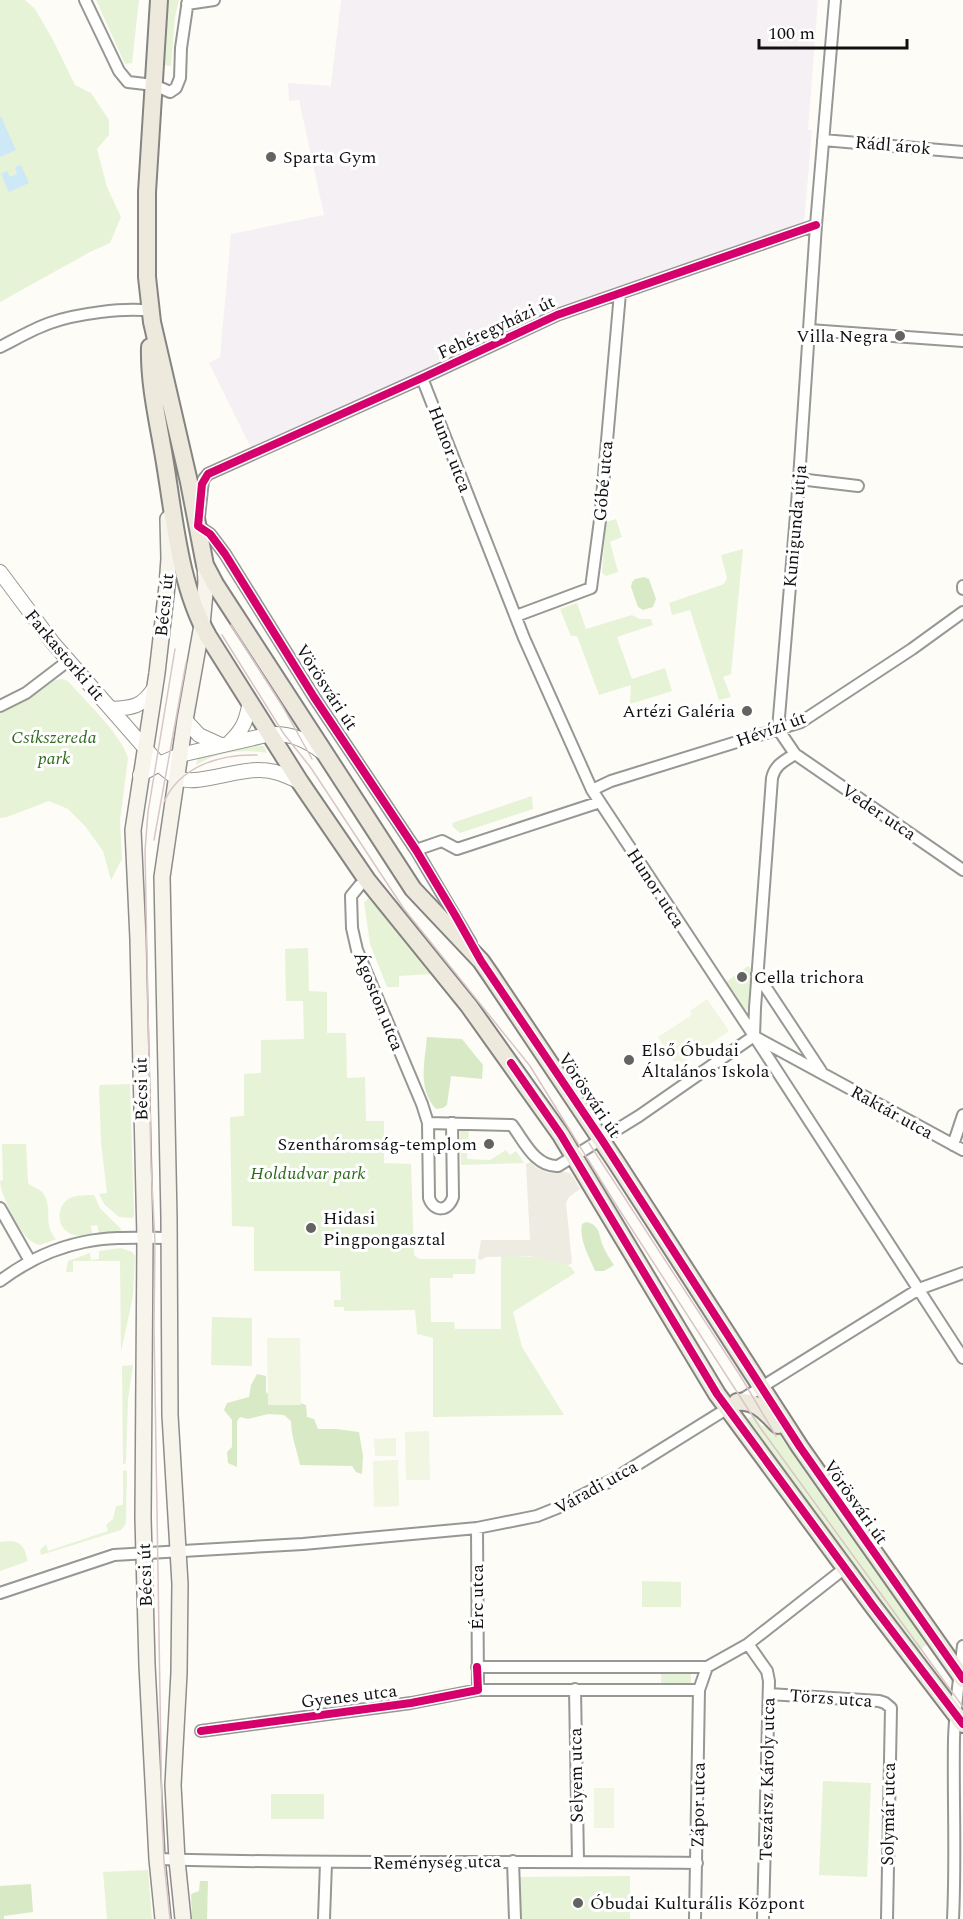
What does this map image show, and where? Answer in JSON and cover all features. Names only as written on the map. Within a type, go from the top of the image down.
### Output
[{"type":"main road","name":"Bécsi út","points":[[159,0],[148,181],[146,267],[152,317],[198,526],[206,582],[202,626],[185,720],[162,877],[171,1415],[179,1550],[179,1673],[173,1785],[183,1919]]},
{"type":"main road","name":"Bécsi út","points":[[152,317],[150,350],[152,379],[167,477],[169,559],[154,687],[133,830],[133,860],[138,939],[145,1238],[142,1463],[147,1665],[157,1859],[163,1919]]},
{"type":"main road","points":[[167,477],[184,577],[202,626],[300,782],[367,880],[469,1006],[511,1063],[574,1157],[654,1291],[732,1405],[845,1568],[961,1715]]},
{"type":"main road","name":"Vörösvári út","points":[[205,565],[215,584],[413,889],[481,961],[602,1140],[800,1447],[961,1677]]},
{"type":"main road","points":[[732,1405],[749,1402],[764,1411],[800,1447]]},
{"type":"street","points":[[85,0],[119,71],[128,82],[154,86],[170,92],[178,84],[187,2],[214,0]]},
{"type":"street","name":"Kunigunda útja","points":[[778,729],[835,0]]},
{"type":"street","name":"Rádl árok","points":[[823,140],[963,152]]},
{"type":"street","name":"Fehéregyházi út","points":[[202,484],[208,474],[557,315],[816,225]]},
{"type":"street","name":"Góbé utca","points":[[516,616],[591,588],[600,520],[620,293]]},
{"type":"street","points":[[0,347],[41,326],[67,318],[134,309],[152,317]]},
{"type":"street","points":[[809,330],[963,340]]},
{"type":"street","name":"Hunor utca","points":[[422,378],[524,638],[592,790],[963,1358]]},
{"type":"street","points":[[799,479],[858,486]]},
{"type":"street","name":"Bécsi út","points":[[198,526],[202,484]]},
{"type":"street","name":"Vörösvári út","points":[[198,526],[210,534],[225,554],[309,690],[416,850],[481,961]]},
{"type":"street","name":"Farkastorki út","points":[[0,572],[68,661],[145,745],[159,764],[177,778]]},
{"type":"street","name":"Hévízi út","points":[[592,790],[611,781],[801,722],[912,649],[963,612]]},
{"type":"street","points":[[0,706],[26,693],[68,661]]},
{"type":"street","name":"Farkastorki út","points":[[111,709],[135,706],[144,702],[154,687]]},
{"type":"street","points":[[225,744],[240,731],[250,702]]},
{"type":"street","points":[[185,720],[199,735],[225,744]]},
{"type":"street","points":[[428,1123],[512,1125],[536,1157],[548,1166],[558,1166],[602,1140],[754,1036],[772,778],[778,765],[795,754],[778,729]]},
{"type":"street","points":[[140,775],[180,755],[271,734]]},
{"type":"street","name":"Vörösvári út","points":[[271,734],[284,734],[299,738],[326,755]]},
{"type":"street","points":[[145,745],[164,753],[180,755]]},
{"type":"street","name":"Veder utca","points":[[795,754],[963,870]]},
{"type":"street","points":[[177,778],[189,781],[240,771],[262,770],[277,772],[300,782]]},
{"type":"street","points":[[416,850],[442,841],[458,849],[600,802]]},
{"type":"street","name":"Ágoston utca","points":[[367,880],[351,896],[352,928],[357,950],[428,1119],[429,1198],[432,1205],[438,1209],[445,1209],[451,1204],[453,1197],[452,1123]]},
{"type":"street","name":"Raktár utca","points":[[757,973],[822,1073]]},
{"type":"street","name":"Raktár utca","points":[[754,1036],[963,1150]]},
{"type":"street","points":[[953,1145],[963,1115]]},
{"type":"street","points":[[0,1208],[30,1261]]},
{"type":"street","points":[[0,1281],[30,1261],[84,1242],[118,1238],[169,1238]]},
{"type":"street","name":"Váradi utca","points":[[0,1593],[105,1557],[144,1552],[303,1544],[477,1528],[523,1520],[547,1513],[614,1479],[919,1289],[963,1273]]},
{"type":"street","name":"Érc utca","points":[[477,1528],[477,1667]]},
{"type":"street","points":[[478,1689],[477,1667],[707,1667],[748,1644],[845,1568]]},
{"type":"street","name":"Teszársz Károly utca","points":[[748,1644],[767,1671],[769,1694],[763,1919]]},
{"type":"street","points":[[953,1919],[954,1745],[961,1715],[963,1647]]},
{"type":"street","points":[[699,1690],[707,1667]]},
{"type":"street","name":"Gyenes utca","points":[[201,1731],[411,1703],[478,1689],[699,1690]]},
{"type":"street","name":"Selyem utca","points":[[575,1689],[578,1861]]},
{"type":"street","name":"Zápor utca","points":[[695,1919],[699,1690]]},
{"type":"street","name":"Törzs utca","points":[[769,1694],[879,1701],[891,1708]]},
{"type":"street","name":"Solymár utca","points":[[887,1919],[891,1708]]},
{"type":"street","points":[[955,1859],[963,1838]]},
{"type":"street","points":[[157,1859],[177,1860]]},
{"type":"street","name":"Reménység utca","points":[[177,1860],[326,1863],[513,1861],[697,1863]]},
{"type":"street","points":[[513,1861],[515,1919]]},
{"type":"street","points":[[324,1919],[326,1863]]},
{"type":"shaded area","points":[[341,0],[818,0],[808,130],[812,130],[804,224],[549,314],[252,450],[209,363],[220,357],[231,234],[324,215],[299,100],[289,101],[288,83],[331,86]]},
{"type":"shaded area","points":[[531,1162],[535,1167],[548,1173],[561,1171],[570,1173],[580,1189],[569,1197],[566,1203],[572,1263],[569,1265],[530,1256],[478,1259],[481,1240],[530,1240],[526,1164]]},
{"type":"green space","points":[[0,0],[25,0],[35,9],[75,85],[91,93],[109,120],[109,135],[97,149],[107,187],[121,217],[110,243],[0,302]]},
{"type":"green space","points":[[96,0],[139,0],[132,63],[125,64]]},
{"type":"green space","points":[[169,0],[179,0],[175,17],[171,66],[164,65]]},
{"type":"green space","points":[[616,519],[622,537],[610,542],[618,572],[606,576],[602,573],[606,522]]},
{"type":"green space","points":[[743,549],[731,674],[723,677],[731,697],[719,700],[690,610],[672,615],[669,603],[724,584],[727,578],[721,555]]},
{"type":"green space","points":[[644,577],[649,579],[656,599],[653,607],[643,610],[638,607],[631,587],[635,579]]},
{"type":"green space","points":[[577,603],[586,629],[632,615],[640,619],[651,619],[653,625],[617,637],[632,679],[665,668],[672,691],[630,704],[631,685],[599,695],[577,636],[571,636],[560,609]]},
{"type":"green space","name":"Csíkszereda park","points":[[55,680],[68,681],[102,718],[118,739],[128,758],[120,821],[122,859],[111,880],[103,851],[85,826],[68,809],[49,801],[0,818],[0,713],[33,696]]},
{"type":"green space","points":[[246,744],[264,746],[267,753],[231,752],[196,765],[198,757]]},
{"type":"green space","points":[[532,796],[533,809],[460,833],[453,827],[452,823]]},
{"type":"green space","points":[[369,898],[432,974],[399,976],[399,987],[387,987],[370,944],[364,902]]},
{"type":"green space","name":"Holdudvar park","points":[[308,948],[309,991],[327,992],[327,1033],[346,1033],[347,1078],[365,1077],[366,1121],[384,1121],[384,1163],[411,1164],[414,1255],[420,1259],[476,1259],[475,1274],[453,1274],[453,1278],[430,1278],[431,1322],[454,1322],[455,1329],[501,1329],[501,1256],[555,1260],[570,1267],[575,1273],[513,1312],[522,1347],[564,1415],[433,1417],[433,1338],[417,1334],[415,1310],[344,1311],[344,1307],[334,1307],[334,1300],[341,1300],[340,1271],[254,1271],[254,1227],[232,1226],[230,1117],[244,1116],[244,1074],[261,1073],[261,1040],[304,1039],[303,1001],[286,1001],[285,949]]},
{"type":"green space","points":[[748,966],[752,969],[749,1006],[743,1011],[726,982]]},
{"type":"green space","points":[[707,999],[729,1031],[677,1066],[658,1037],[692,1015],[690,1011]]},
{"type":"green space","points":[[427,1037],[462,1039],[483,1065],[482,1079],[451,1076],[447,1105],[443,1108],[436,1109],[426,1093],[424,1065]]},
{"type":"green space","points":[[130,1084],[134,1216],[132,1218],[119,1217],[104,1204],[99,1194],[107,1193],[101,1143],[99,1087],[100,1085]]},
{"type":"green space","points":[[460,1130],[469,1130],[467,1159],[490,1160],[506,1150],[510,1155],[516,1151],[524,1163],[461,1165]]},
{"type":"green space","points":[[2,1144],[26,1144],[28,1183],[42,1192],[46,1199],[50,1228],[56,1239],[40,1245],[36,1244],[27,1237],[16,1222],[1,1187],[0,1181],[3,1180]]},
{"type":"green space","points":[[94,1195],[100,1208],[122,1230],[99,1233],[97,1225],[91,1226],[92,1234],[80,1236],[64,1229],[60,1216],[64,1203],[76,1196]]},
{"type":"green space","points":[[586,1222],[594,1225],[598,1231],[604,1249],[614,1265],[604,1271],[595,1271],[585,1248],[581,1230],[582,1224]]},
{"type":"green space","points":[[121,1248],[132,1252],[135,1256],[133,1296],[121,1352],[120,1261],[73,1261],[73,1272],[66,1272],[68,1261],[90,1253],[91,1260],[99,1259],[99,1251]]},
{"type":"green space","points":[[212,1317],[252,1318],[252,1366],[211,1365]]},
{"type":"green space","points":[[267,1338],[300,1338],[301,1405],[268,1405]]},
{"type":"green space","points":[[133,1365],[128,1400],[126,1461],[123,1464],[122,1366]]},
{"type":"green space","points":[[257,1374],[266,1376],[266,1392],[274,1399],[290,1399],[306,1405],[307,1417],[314,1419],[318,1429],[359,1432],[363,1456],[362,1474],[356,1472],[352,1466],[300,1465],[291,1421],[284,1415],[268,1414],[248,1419],[240,1417],[237,1421],[237,1467],[228,1463],[227,1452],[232,1447],[232,1420],[224,1410],[227,1403],[249,1397],[251,1385]]},
{"type":"green space","points":[[754,1415],[762,1426],[770,1421],[846,1531],[929,1643],[918,1651],[747,1419]]},
{"type":"green space","points":[[429,1431],[430,1480],[406,1480],[405,1432]]},
{"type":"green space","points":[[396,1438],[396,1456],[375,1456],[374,1439]]},
{"type":"green space","points":[[398,1460],[399,1506],[374,1507],[373,1461]]},
{"type":"green space","points":[[123,1470],[127,1471],[126,1521],[121,1530],[41,1555],[40,1550],[46,1544],[48,1551],[108,1531],[106,1525],[113,1519],[116,1506],[123,1505]]},
{"type":"green space","points":[[12,1541],[22,1546],[28,1561],[0,1571],[0,1542]]},
{"type":"green space","points":[[642,1581],[681,1582],[681,1607],[642,1607]]},
{"type":"green space","points":[[661,1667],[691,1667],[691,1690],[661,1690]]},
{"type":"green space","points":[[823,1781],[871,1783],[867,1877],[819,1875]]},
{"type":"green space","points":[[594,1788],[614,1788],[614,1828],[594,1828]]},
{"type":"green space","points":[[271,1794],[324,1794],[324,1819],[271,1819]]},
{"type":"green space","points":[[148,1870],[152,1919],[107,1919],[103,1872]]},
{"type":"green space","points":[[630,1876],[630,1919],[520,1919],[518,1877]]},
{"type":"green space","points":[[200,1881],[208,1881],[207,1919],[192,1919],[191,1894],[199,1891]]},
{"type":"green space","points":[[31,1884],[33,1912],[4,1916],[4,1919],[0,1919],[0,1886]]},
{"type":"water","points":[[0,117],[16,150],[0,157]]},
{"type":"water","points":[[21,165],[29,183],[9,192],[1,174],[7,171],[10,177],[17,174],[15,167]]},
{"type":"tram line","points":[[231,625],[283,707],[312,759]]},
{"type":"tram line","points":[[222,635],[284,734],[311,768],[404,909],[530,1066],[613,1200],[759,1426],[963,1707]]},
{"type":"tram line","points":[[170,1919],[162,1819],[154,1327],[155,1241],[151,1165],[145,851],[148,812],[175,649]]},
{"type":"tram line","points":[[154,840],[186,663]]},
{"type":"tram line","points":[[164,802],[180,779],[191,771],[216,760],[257,755]]},
{"type":"tram line","points":[[589,1143],[741,1377],[776,1436]]},
{"type":"cycle path","points":[[816,225],[557,315],[208,474],[202,484],[198,526],[210,534],[225,554],[314,697],[416,850],[481,961],[602,1140],[800,1447],[963,1679]]},
{"type":"cycle path","points":[[511,1063],[561,1135],[717,1394],[963,1724]]},
{"type":"cycle path","points":[[201,1731],[411,1703],[478,1690],[477,1667]]},
{"type":"place","name":"Sparta Gym","points":[[271,157]]},
{"type":"place","name":"Villa Negra","points":[[900,336]]},
{"type":"place","name":"Artézi Galéria","points":[[747,711]]},
{"type":"place","name":"Cella trichora","points":[[742,977]]},
{"type":"place","name":"Első Óbudai Általános Iskola","points":[[629,1060]]},
{"type":"place","name":"Szentháromság-templom","points":[[489,1144]]},
{"type":"place","name":"Hidasi Pingpongasztal","points":[[311,1228]]},
{"type":"place","name":"Óbudai Kulturális Központ","points":[[578,1903]]}]
